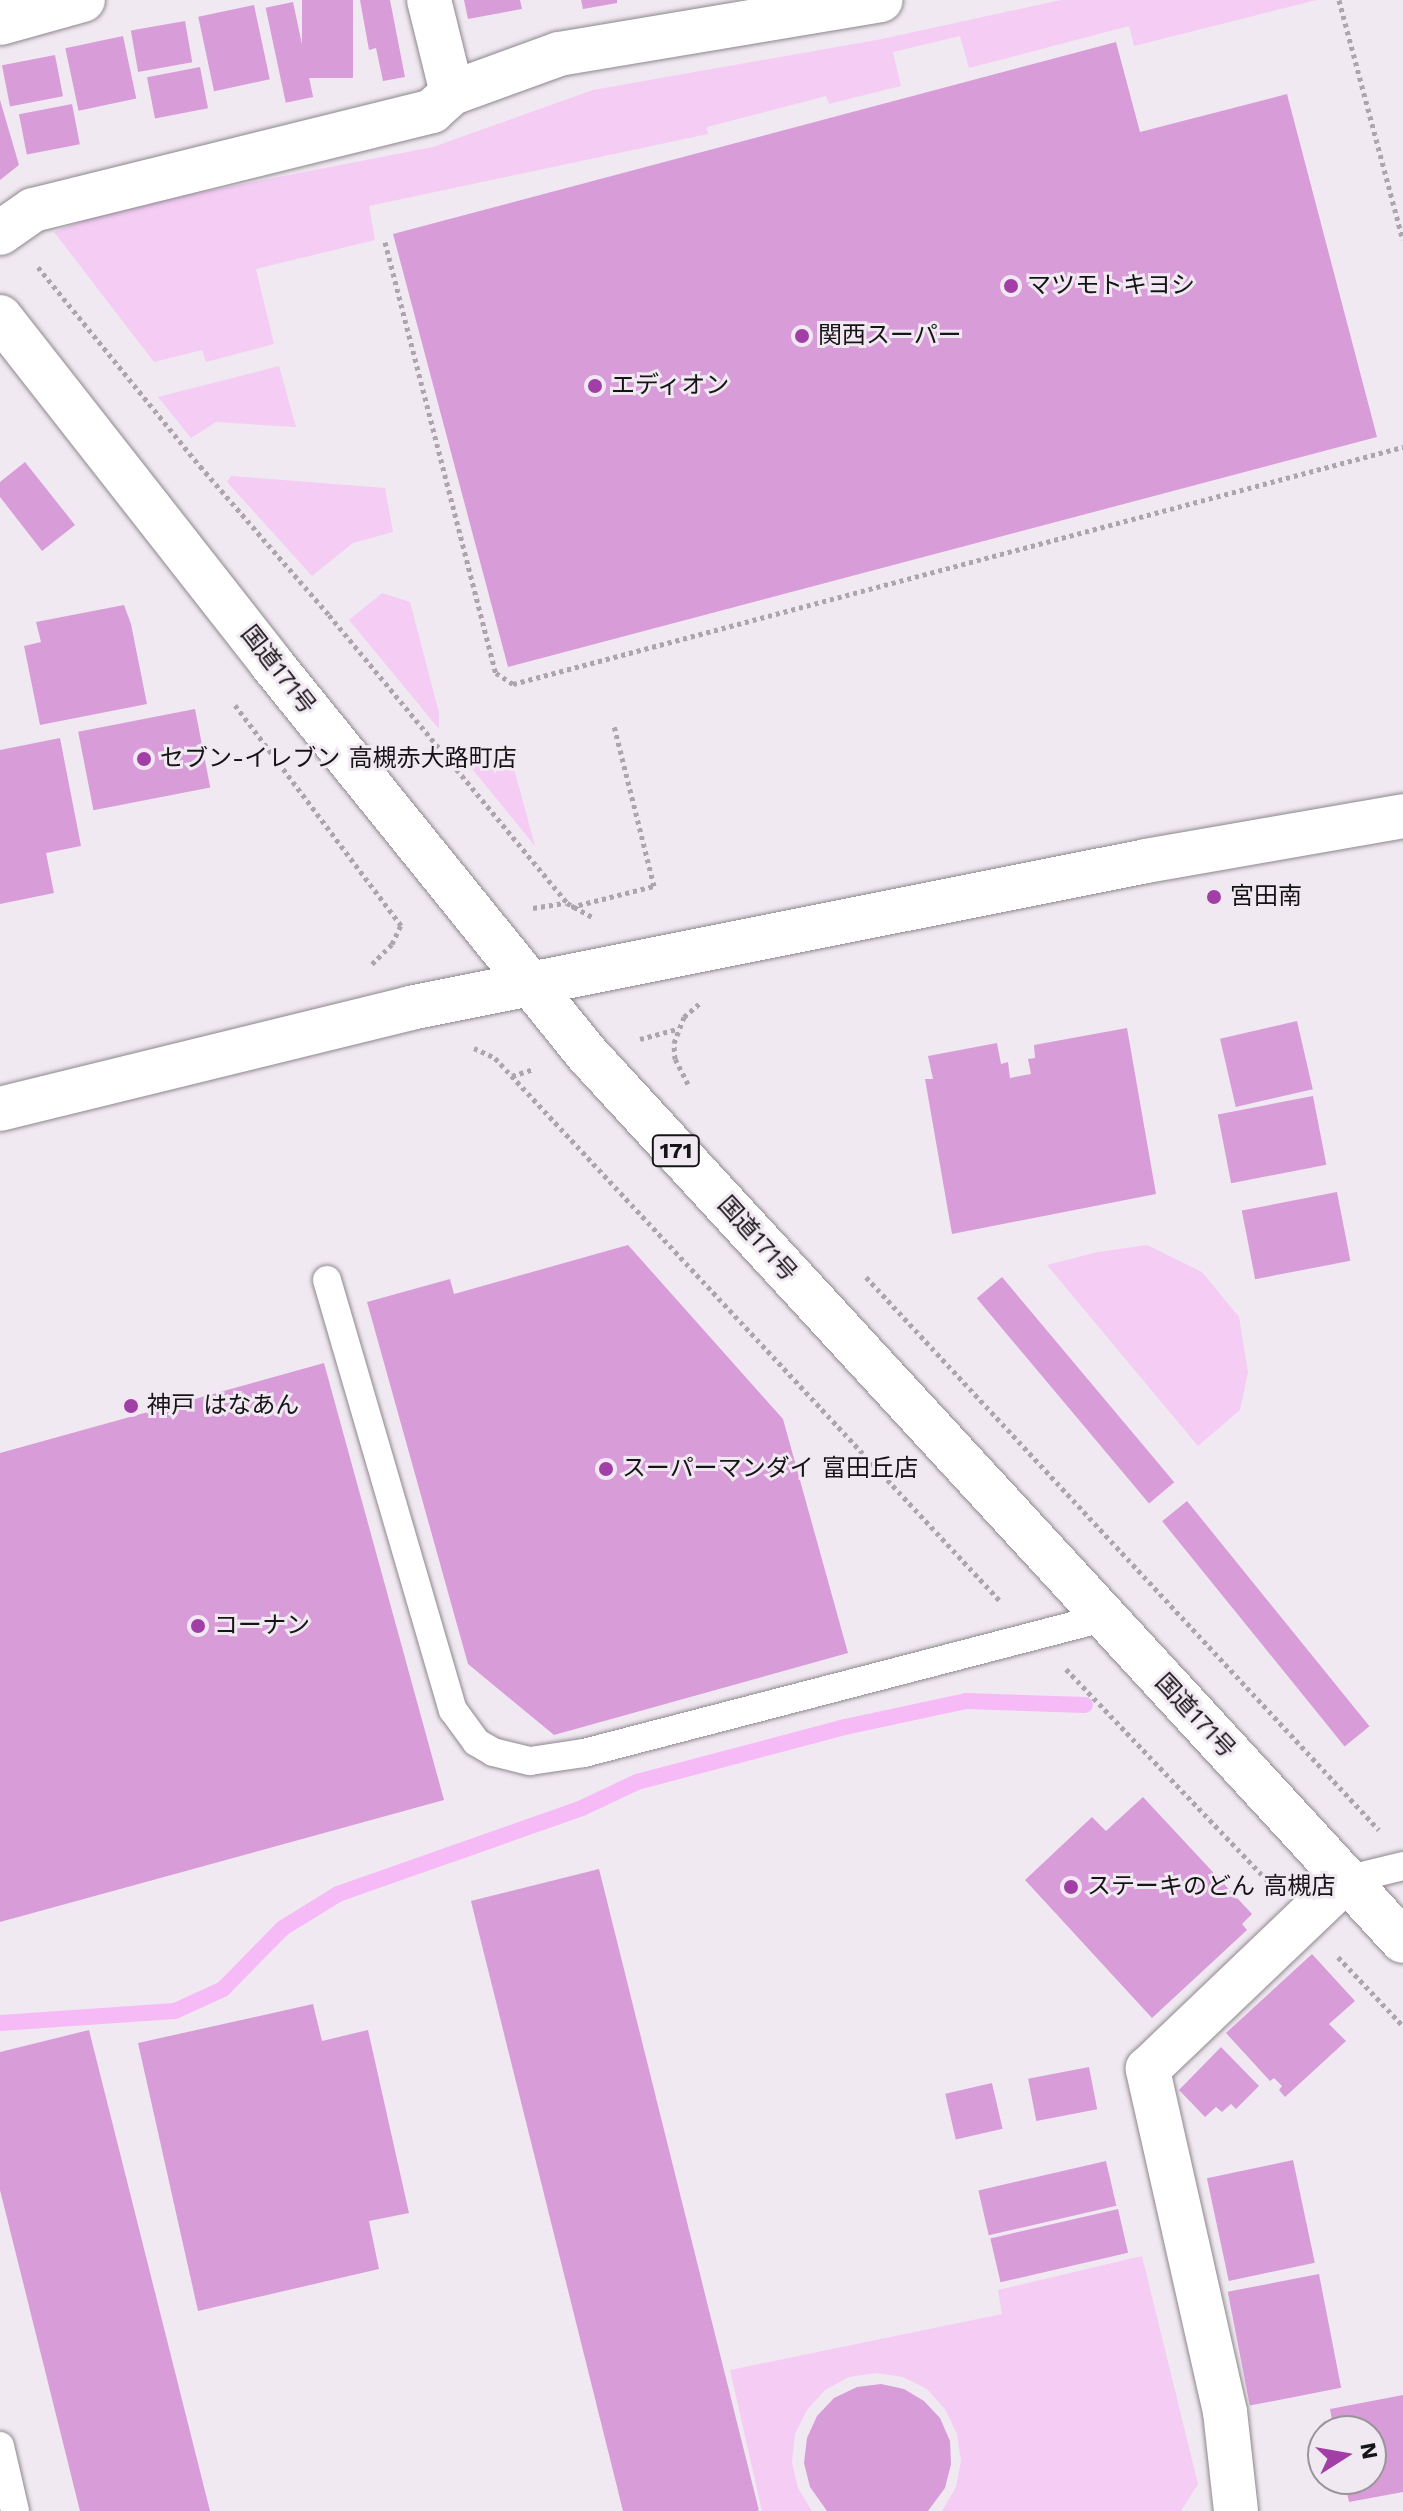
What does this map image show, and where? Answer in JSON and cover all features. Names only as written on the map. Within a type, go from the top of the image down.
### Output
[{"type":"main road","points":[[0,23],[83,0]]},
{"type":"main road","points":[[429,0],[452,93]]},
{"type":"main road","points":[[3,231],[33,210],[432,111],[452,93],[559,54],[881,0]]},
{"type":"main road","name":"国道171号","points":[[0,317],[587,1054],[1403,1941]]},
{"type":"main road","points":[[0,1109],[410,1008],[1146,861],[1403,816]]},
{"type":"main road","points":[[1236,2511],[1225,2412],[1148,2069],[1346,1880]]},
{"type":"lane","points":[[327,1280],[453,1710],[476,1742],[493,1752],[530,1761],[584,1753],[1103,1618]]},
{"type":"lane","points":[[1346,1880],[1403,1866]]},
{"type":"lane","points":[[0,2446],[15,2511]]},
{"type":"path","points":[[1339,0],[1403,240]]},
{"type":"path","points":[[3,231],[329,615],[571,907],[589,917],[606,919]]},
{"type":"path","points":[[385,242],[496,673],[513,684],[1403,447]]},
{"type":"path","points":[[571,907],[654,886],[614,726]]},
{"type":"path","points":[[368,966],[392,944],[401,925]]},
{"type":"path","points":[[689,1086],[675,1059],[674,1043],[684,1017],[703,1001]]},
{"type":"path","points":[[468,1047],[495,1058],[1033,1636],[1276,1889]]},
{"type":"path","points":[[862,1273],[1382,1833]]},
{"type":"path","points":[[1335,1954],[1403,2026]]},
{"type":"shaded area","points":[[1061,0],[1317,0],[1134,46],[1129,26],[969,68],[960,36],[893,52],[901,86],[829,104],[826,96],[707,127],[708,134],[369,206],[375,240],[256,269],[274,344],[206,362],[202,350],[154,362],[54,232],[114,209],[433,147],[593,90],[882,39]]},
{"type":"shaded area","points":[[279,366],[296,427],[216,422],[191,438],[158,397]]},
{"type":"shaded area","points":[[231,476],[385,488],[393,532],[353,543],[312,576],[227,482]]},
{"type":"shaded area","points":[[382,593],[410,602],[439,713],[439,729],[349,620]]},
{"type":"shaded area","points":[[510,754],[535,846],[469,765]]},
{"type":"shaded area","points":[[1147,1245],[1202,1272],[1239,1317],[1248,1372],[1240,1410],[1198,1446],[1047,1265],[1098,1252]]},
{"type":"shaded area","points":[[1142,2256],[1198,2484],[1181,2511],[942,2511],[956,2487],[961,2461],[957,2434],[945,2409],[927,2389],[903,2377],[876,2373],[849,2377],[825,2390],[807,2410],[795,2434],[792,2462],[798,2488],[812,2511],[762,2511],[730,2370],[1002,2314],[998,2290]]},
{"type":"building","points":[[302,0],[353,0],[353,78],[302,78]]},
{"type":"building","points":[[360,0],[390,0],[405,77],[383,81],[376,48],[369,50]]},
{"type":"building","points":[[464,0],[520,0],[522,9],[468,19]]},
{"type":"building","points":[[581,0],[617,0],[617,3],[583,9]]},
{"type":"building","points":[[293,2],[313,97],[286,103],[266,8]]},
{"type":"building","points":[[254,5],[270,79],[214,91],[198,17]]},
{"type":"building","points":[[185,21],[192,62],[138,72],[131,31]]},
{"type":"building","points":[[123,36],[136,99],[79,111],[65,48]]},
{"type":"building","points":[[1116,42],[1140,132],[1287,94],[1377,437],[508,667],[393,234]]},
{"type":"building","points":[[55,55],[63,96],[10,107],[2,65]]},
{"type":"building","points":[[200,67],[208,108],[155,119],[147,77]]},
{"type":"building","points":[[0,100],[19,165],[0,180]]},
{"type":"building","points":[[72,104],[80,144],[27,155],[19,114]]},
{"type":"building","points":[[25,462],[75,525],[42,551],[0,497],[0,482]]},
{"type":"building","points":[[124,605],[131,624],[147,704],[40,725],[24,646],[41,642],[36,622]]},
{"type":"building","name":"セブン-イレブン 高槻赤大路町店","points":[[195,709],[210,788],[93,810],[78,732]]},
{"type":"building","points":[[60,738],[81,846],[46,853],[54,893],[0,904],[0,750]]},
{"type":"building","points":[[1297,1021],[1313,1089],[1236,1107],[1220,1039]]},
{"type":"building","points":[[1127,1028],[1156,1194],[952,1234],[925,1079],[933,1079],[928,1056],[997,1043],[1001,1064],[1008,1062],[1010,1078],[1031,1074],[1028,1059],[1035,1058],[1034,1045]]},
{"type":"building","points":[[1313,1096],[1326,1165],[1231,1183],[1218,1115]]},
{"type":"building","points":[[1337,1192],[1350,1261],[1255,1279],[1242,1211]]},
{"type":"building","name":"スーパーマンダイ 富田丘店","points":[[628,1245],[783,1419],[848,1653],[554,1735],[468,1664],[367,1302],[450,1279],[454,1294]]},
{"type":"building","points":[[1002,1277],[1174,1482],[1149,1504],[977,1298]]},
{"type":"building","name":"コーナン","points":[[324,1363],[444,1800],[0,1922],[0,1453]]},
{"type":"building","points":[[1187,1501],[1370,1726],[1345,1747],[1162,1521]]},
{"type":"building","points":[[1143,1797],[1252,1914],[1242,1924],[1247,1930],[1152,2018],[1025,1880],[1092,1817],[1106,1831]]},
{"type":"building","points":[[599,1869],[759,2510],[623,2511],[471,1901]]},
{"type":"building","points":[[1312,1954],[1355,2001],[1329,2024],[1346,2041],[1285,2097],[1279,2090],[1282,2086],[1274,2078],[1270,2081],[1226,2033]]},
{"type":"building","points":[[313,2004],[322,2041],[368,2030],[409,2213],[369,2221],[379,2269],[198,2311],[138,2043]]},
{"type":"building","points":[[89,2030],[210,2511],[80,2511],[0,2190],[0,2052]]},
{"type":"building","points":[[1221,2047],[1259,2086],[1236,2109],[1231,2104],[1222,2112],[1216,2107],[1205,2117],[1179,2090]]},
{"type":"building","points":[[1089,2067],[1097,2109],[1036,2121],[1028,2079]]},
{"type":"building","points":[[992,2083],[1003,2129],[956,2140],[945,2094]]},
{"type":"building","points":[[1293,2160],[1315,2263],[1229,2281],[1207,2178]]},
{"type":"building","points":[[1106,2161],[1116,2206],[989,2235],[978,2190]]},
{"type":"building","points":[[1118,2209],[1128,2253],[1000,2282],[990,2238]]},
{"type":"building","points":[[1319,2274],[1341,2388],[1250,2406],[1228,2292]]},
{"type":"building","points":[[881,2384],[904,2389],[924,2401],[940,2418],[950,2441],[951,2464],[945,2488],[928,2511],[827,2511],[810,2487],[804,2463],[807,2438],[817,2416],[834,2398],[857,2387]]},
{"type":"building","points":[[1403,2395],[1403,2492],[1387,2495],[1387,2415],[1331,2415],[1330,2409]]},
{"type":"building","points":[[1347,2495],[1387,2495],[1349,2502]]},
{"type":"waterway","points":[[0,2023],[175,2011],[223,1989],[283,1928],[338,1894],[582,1808],[637,1782],[845,1727],[966,1701],[1085,1705]]},
{"type":"place","name":"マツモトキヨシ","points":[[1011,286]]},
{"type":"place","name":"関西スーパー","points":[[802,336]]},
{"type":"place","name":"エディオン","points":[[595,386]]},
{"type":"place","name":"セブン-イレブン 高槻赤大路町店","points":[[144,759]]},
{"type":"place","name":"宮田南","points":[[1214,897]]},
{"type":"place","name":"神戸 はなあん","points":[[131,1406]]},
{"type":"place","name":"スーパーマンダイ 富田丘店","points":[[606,1469]]},
{"type":"place","name":"コーナン","points":[[198,1626]]},
{"type":"place","name":"ステーキのどん 高槻店","points":[[1071,1887]]}]
